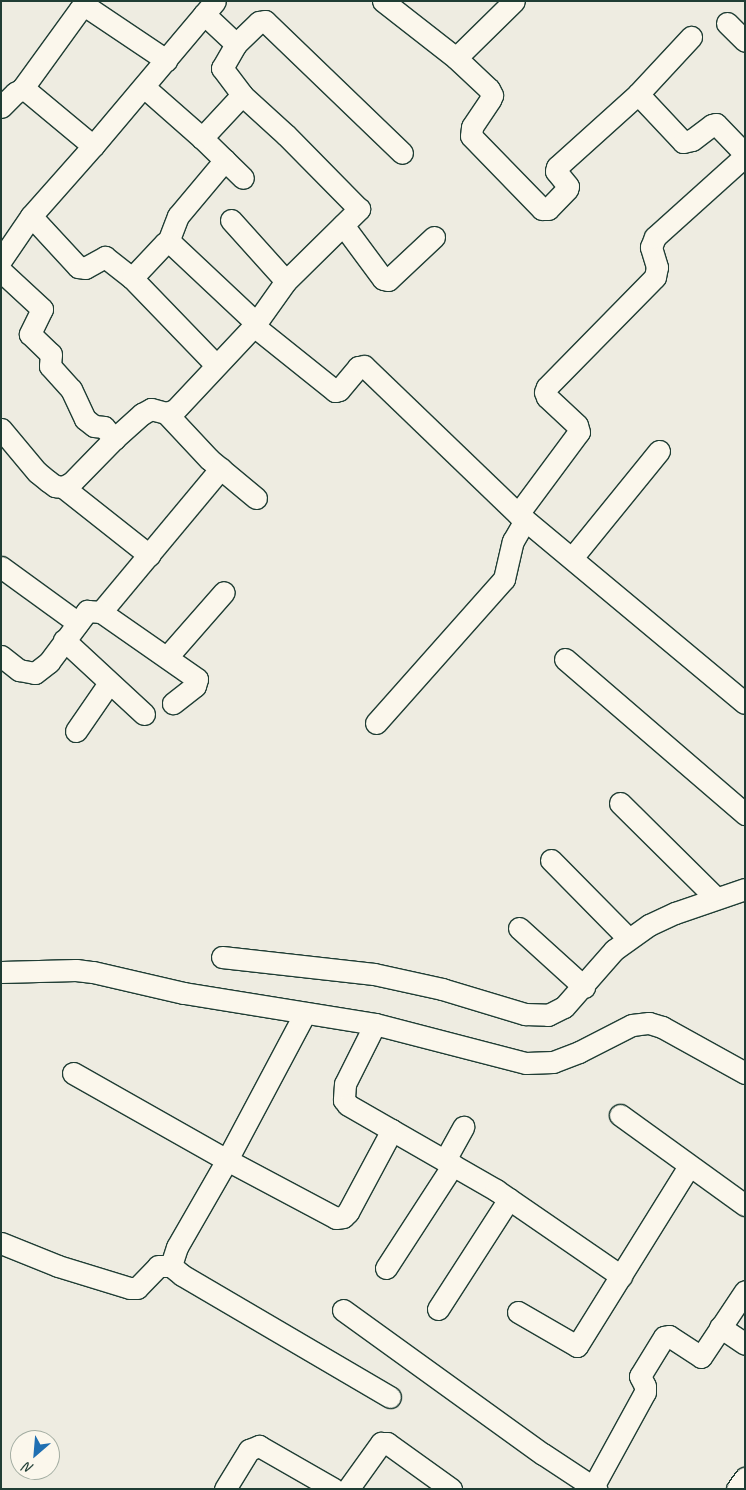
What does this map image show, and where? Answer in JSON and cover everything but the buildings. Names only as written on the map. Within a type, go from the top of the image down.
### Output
[{"type":"street","points":[[383,1],[456,58],[489,89],[492,95],[472,127],[472,136],[545,210],[568,186],[556,171],[557,167],[638,94],[690,37]]},
{"type":"street","points":[[456,58],[514,1]]},
{"type":"street","points":[[1,260],[31,216],[144,87],[210,5],[236,44]]},
{"type":"street","points":[[1,108],[22,89],[80,9],[84,7],[90,9],[166,60]]},
{"type":"street","points":[[166,413],[175,410],[255,324],[286,281],[359,209],[286,135],[242,95],[222,68],[236,44],[259,22],[265,21],[402,153]]},
{"type":"street","points":[[727,23],[745,41]]},
{"type":"street","points":[[144,87],[202,138],[243,178]]},
{"type":"street","points":[[22,89],[27,91],[93,146]]},
{"type":"street","points":[[376,723],[498,586],[506,573],[513,541],[521,517],[579,432],[577,426],[548,398],[545,392],[547,387],[655,278],[657,267],[651,247],[655,237],[745,155],[716,124],[692,140],[683,142],[638,94]]},
{"type":"street","points":[[202,138],[242,95]]},
{"type":"street","points":[[132,278],[168,242],[178,216],[224,160]]},
{"type":"street","points":[[31,216],[78,267],[85,268],[105,257],[132,278],[216,365]]},
{"type":"street","points":[[232,220],[286,281]]},
{"type":"street","points":[[343,225],[383,279],[388,280],[434,237]]},
{"type":"street","points":[[168,242],[255,324],[335,391],[339,390],[358,366],[364,366],[521,517],[745,703]]},
{"type":"street","points":[[1,271],[42,309],[30,334],[51,354],[50,366],[71,389],[85,420],[94,426],[104,427],[114,438]]},
{"type":"street","points":[[63,487],[71,482],[114,438],[142,414],[151,409],[166,413],[221,468],[256,498]]},
{"type":"street","points":[[1,429],[37,472],[55,486],[63,487],[148,554]]},
{"type":"street","points":[[572,558],[658,450]]},
{"type":"street","points":[[101,612],[221,468]]},
{"type":"street","points":[[1,567],[78,623]]},
{"type":"street","points":[[166,657],[224,592]]},
{"type":"street","points":[[3,660],[19,670],[35,673],[49,662],[87,611],[101,612],[197,679],[195,686],[173,703]]},
{"type":"street","points":[[64,640],[144,714]]},
{"type":"street","points":[[565,659],[745,814]]},
{"type":"street","points":[[76,731],[109,683]]},
{"type":"street","points":[[620,803],[716,898]]},
{"type":"street","points":[[551,860],[628,938]]},
{"type":"street","points":[[222,957],[374,974],[424,984],[537,1016],[556,1012],[584,987],[606,958],[628,938],[661,918],[745,889]]},
{"type":"street","points":[[519,928],[584,987]]},
{"type":"street","points":[[1,972],[93,972],[184,993],[375,1024],[512,1060],[539,1063],[553,1062],[579,1052],[632,1025],[649,1023],[662,1027],[745,1073]]},
{"type":"street","points":[[171,1266],[177,1247],[228,1160],[305,1013]]},
{"type":"street","points":[[375,1024],[345,1084],[344,1100],[348,1105],[509,1199],[621,1276]]},
{"type":"street","points":[[73,1073],[336,1218],[343,1217],[348,1212],[392,1130]]},
{"type":"street","points":[[620,1116],[745,1205]]},
{"type":"street","points":[[386,1268],[449,1163],[464,1127]]},
{"type":"street","points":[[518,1312],[577,1346],[689,1166]]},
{"type":"street","points":[[438,1309],[509,1199]]},
{"type":"street","points":[[1,1243],[58,1266],[130,1288],[137,1288],[158,1266],[171,1266],[182,1276],[390,1396]]},
{"type":"street","points":[[343,1310],[595,1488],[645,1392],[646,1386],[640,1376],[664,1337],[669,1336],[700,1357],[745,1290]]},
{"type":"street","points":[[720,1327],[745,1344]]},
{"type":"street","points":[[348,1489],[381,1443],[387,1443],[451,1489]]},
{"type":"street","points":[[225,1489],[249,1450],[259,1446],[334,1489]]},
{"type":"street","points":[[737,1489],[745,1478]]}]
